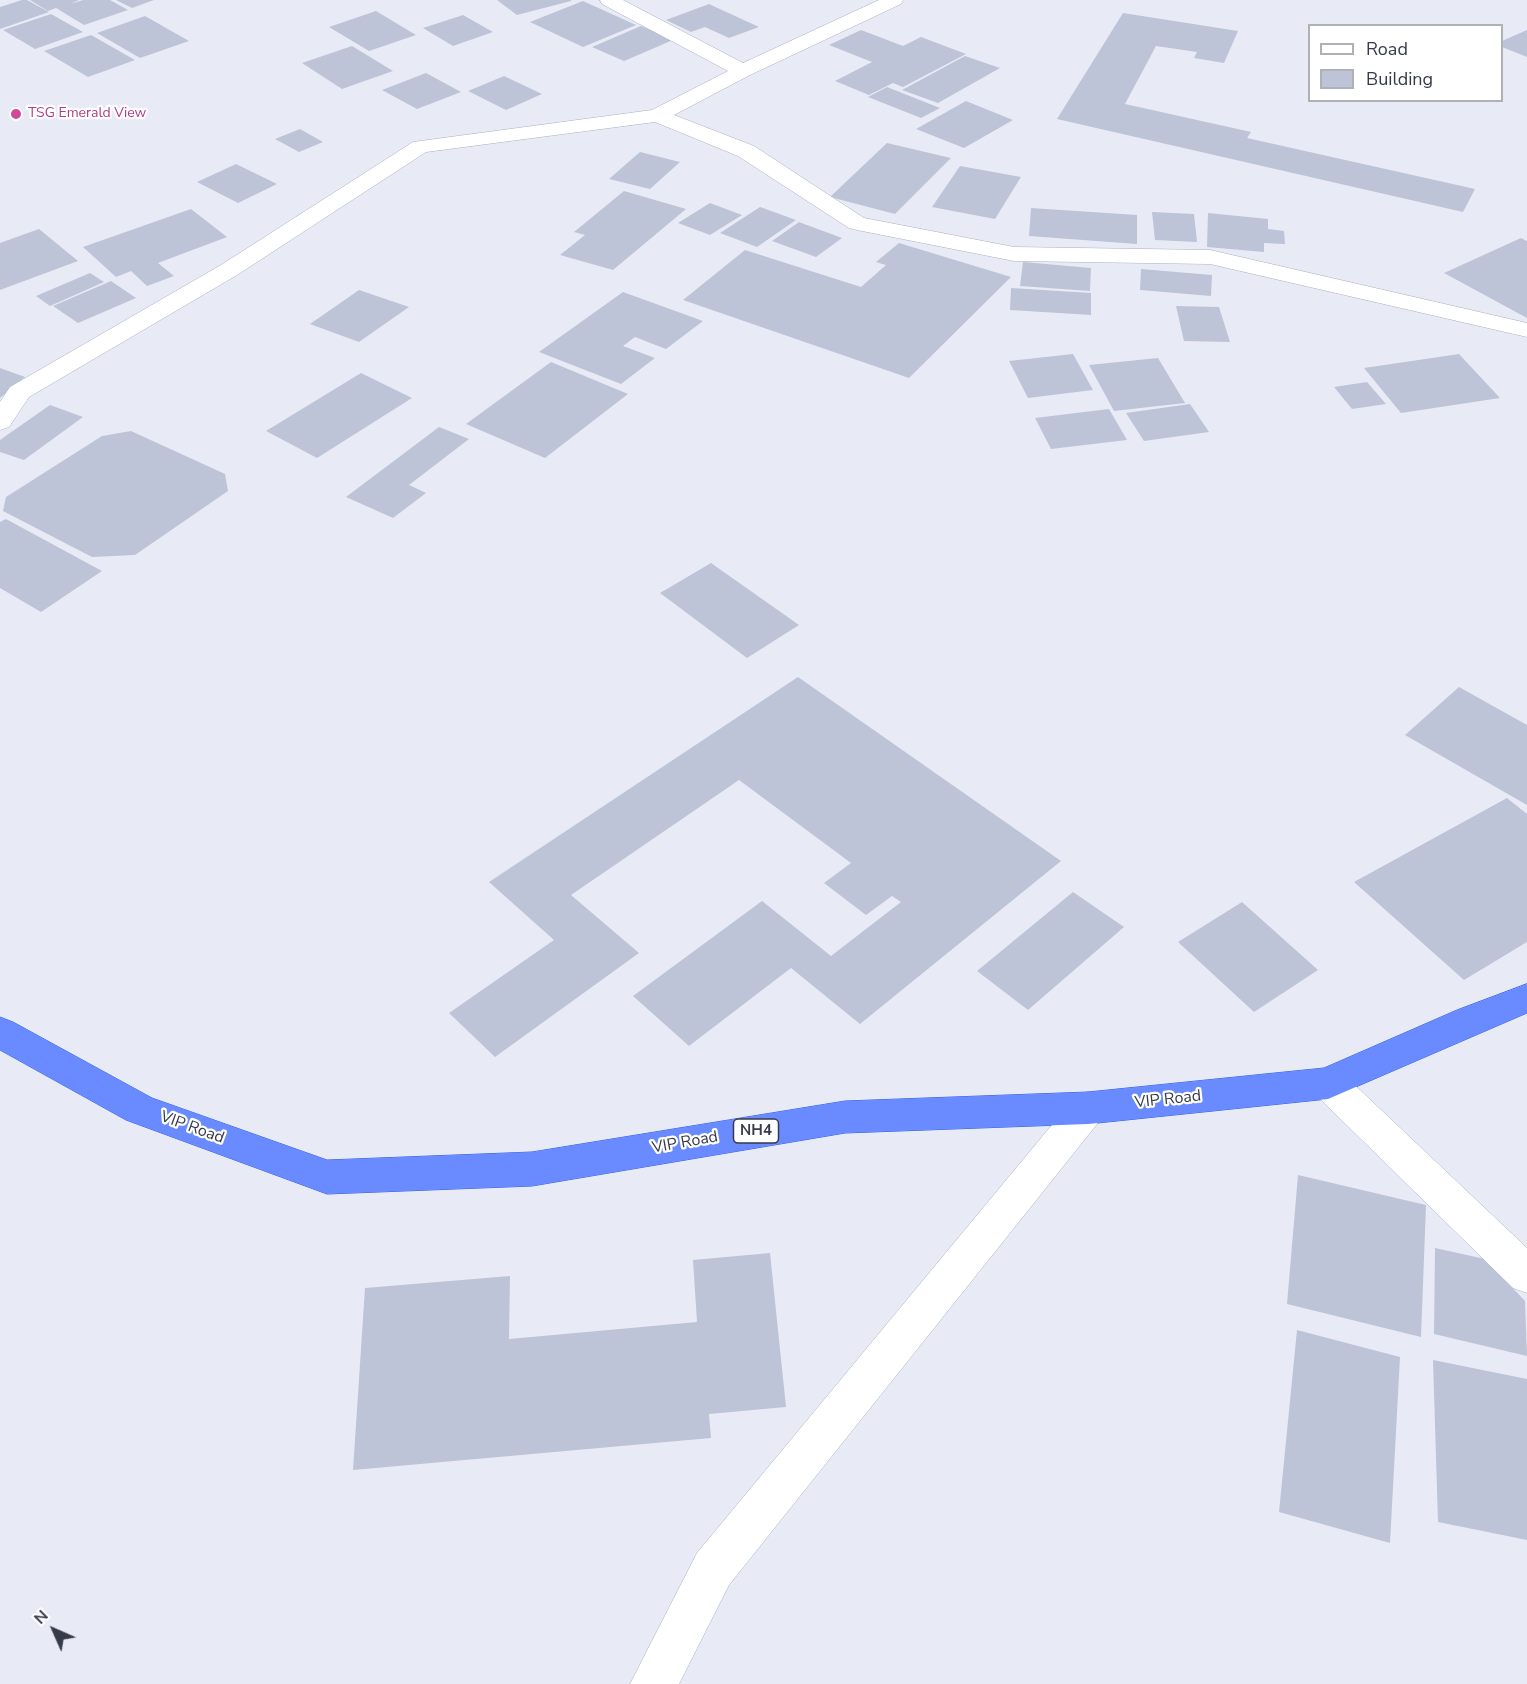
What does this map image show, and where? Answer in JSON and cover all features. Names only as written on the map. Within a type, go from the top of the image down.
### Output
[{"type":"highway","name":"VIP Road","points":[[0,1032],[139,1109],[327,1177],[532,1169],[845,1117],[1088,1108],[1328,1083],[1470,1020],[1527,998]]},
{"type":"street","points":[[609,0],[743,71]]},
{"type":"street","points":[[0,422],[19,392],[230,270],[420,146],[657,116],[743,71],[894,0]]},
{"type":"street","points":[[657,116],[746,151],[857,223],[1014,254],[1210,257],[1527,330]]},
{"type":"street","points":[[1328,1083],[1527,1275]]},
{"type":"street","points":[[654,1684],[713,1569],[1088,1108]]},
{"type":"building","points":[[27,0],[49,12],[0,29],[0,7]]},
{"type":"building","points":[[30,0],[79,0],[70,4],[83,0],[110,0],[128,10],[84,25],[56,8],[48,11]]},
{"type":"building","points":[[116,0],[154,0],[132,8]]},
{"type":"building","points":[[497,0],[571,0],[571,1],[517,15]]},
{"type":"building","points":[[583,1],[636,25],[583,47],[530,22]]},
{"type":"building","points":[[709,4],[759,27],[729,38],[705,27],[691,32],[666,20]]},
{"type":"building","points":[[376,11],[416,35],[369,51],[329,27]]},
{"type":"building","points":[[1123,13],[1238,31],[1224,63],[1194,58],[1197,52],[1156,46],[1125,104],[1251,132],[1247,138],[1475,189],[1463,212],[1057,119]]},
{"type":"building","points":[[51,14],[83,32],[35,49],[3,30]]},
{"type":"building","points":[[463,15],[493,32],[453,46],[423,28]]},
{"type":"building","points":[[145,16],[189,41],[140,58],[97,33]]},
{"type":"building","points":[[641,26],[673,40],[624,61],[592,47]]},
{"type":"building","points":[[861,30],[903,46],[921,37],[966,54],[903,87],[893,83],[869,95],[835,81],[872,62],[829,45]]},
{"type":"building","points":[[1527,30],[1527,57],[1503,47],[1503,41]]},
{"type":"building","points":[[91,35],[135,60],[88,77],[44,51]]},
{"type":"building","points":[[352,46],[393,71],[342,89],[302,63]]},
{"type":"building","points":[[965,56],[1000,68],[938,103],[902,90]]},
{"type":"building","points":[[426,73],[461,92],[417,109],[382,90]]},
{"type":"building","points":[[504,76],[542,94],[506,110],[468,91]]},
{"type":"building","points":[[887,87],[940,108],[921,118],[868,97]]},
{"type":"building","points":[[966,101],[1013,120],[964,148],[916,129]]},
{"type":"building","points":[[300,129],[323,142],[299,152],[275,139]]},
{"type":"building","points":[[887,143],[951,158],[895,214],[830,197]]},
{"type":"building","points":[[640,152],[680,162],[650,189],[609,179]]},
{"type":"building","points":[[236,164],[277,184],[238,203],[197,182]]},
{"type":"building","points":[[960,166],[1021,177],[995,219],[932,207]]},
{"type":"building","points":[[624,191],[686,209],[613,270],[560,255],[585,235],[574,232]]},
{"type":"building","points":[[710,203],[742,215],[710,235],[678,223]]},
{"type":"building","points":[[760,207],[796,220],[757,247],[720,233]]},
{"type":"building","points":[[1031,208],[1137,215],[1137,244],[1029,236]]},
{"type":"building","points":[[191,209],[227,237],[158,263],[174,276],[147,286],[131,271],[116,277],[83,247]]},
{"type":"building","points":[[1152,212],[1194,214],[1197,242],[1155,240]]},
{"type":"building","points":[[1208,213],[1268,219],[1268,229],[1284,231],[1285,244],[1264,243],[1264,252],[1207,247]]},
{"type":"building","points":[[799,222],[842,238],[816,257],[772,241]]},
{"type":"building","points":[[39,229],[78,261],[0,290],[0,243]]},
{"type":"building","points":[[1521,238],[1527,241],[1527,318],[1444,273]]},
{"type":"building","points":[[899,243],[1011,277],[909,378],[683,300],[745,250],[861,287],[886,265],[876,262]]},
{"type":"building","points":[[1023,262],[1091,268],[1090,291],[1020,286]]},
{"type":"building","points":[[1141,269],[1212,275],[1211,296],[1140,290]]},
{"type":"building","points":[[90,273],[104,282],[50,306],[36,296]]},
{"type":"building","points":[[111,281],[136,298],[78,323],[53,306]]},
{"type":"building","points":[[1011,288],[1091,293],[1091,315],[1010,310]]},
{"type":"building","points":[[359,290],[409,307],[359,342],[310,324]]},
{"type":"building","points":[[623,292],[703,321],[666,349],[635,337],[623,346],[655,358],[621,384],[539,352]]},
{"type":"building","points":[[1176,306],[1219,307],[1230,342],[1184,341]]},
{"type":"building","points":[[1073,354],[1093,390],[1028,398],[1009,361]]},
{"type":"building","points":[[1459,354],[1500,398],[1401,413],[1364,368]]},
{"type":"building","points":[[1158,358],[1185,403],[1114,411],[1089,365]]},
{"type":"building","points":[[551,362],[628,394],[545,458],[466,424]]},
{"type":"building","points":[[0,368],[25,377],[0,398]]},
{"type":"building","points":[[361,373],[412,398],[317,458],[266,431]]},
{"type":"building","points":[[1367,382],[1386,404],[1352,409],[1334,387]]},
{"type":"building","points":[[1190,404],[1209,432],[1144,441],[1126,413]]},
{"type":"building","points":[[50,405],[83,417],[24,460],[0,452],[0,440]]},
{"type":"building","points":[[1109,409],[1127,440],[1051,449],[1035,418]]},
{"type":"building","points":[[439,427],[469,439],[409,485],[426,493],[393,518],[346,497]]},
{"type":"building","points":[[131,431],[225,474],[228,491],[135,555],[92,557],[3,511],[6,497],[102,436]]},
{"type":"building","points":[[6,519],[102,571],[41,612],[0,588],[0,522]]},
{"type":"building","points":[[711,563],[799,625],[747,658],[660,593]]},
{"type":"building","points":[[798,677],[1061,861],[860,1024],[791,968],[689,1046],[633,996],[762,901],[831,956],[901,902],[892,896],[866,915],[824,883],[851,863],[739,780],[571,895],[639,953],[495,1057],[449,1013],[554,940],[489,882]]},
{"type":"building","points":[[1459,687],[1527,725],[1527,805],[1405,735]]},
{"type":"building","points":[[1507,798],[1527,814],[1527,942],[1464,980],[1354,882]]},
{"type":"building","points":[[1073,892],[1124,927],[1028,1010],[977,971]]},
{"type":"building","points":[[1242,902],[1318,970],[1254,1012],[1178,942]]},
{"type":"building","points":[[1298,1175],[1426,1205],[1421,1337],[1287,1304]]},
{"type":"building","points":[[1435,1248],[1485,1259],[1525,1301],[1527,1356],[1434,1334]]},
{"type":"building","points":[[770,1253],[786,1407],[709,1414],[711,1438],[353,1470],[365,1288],[510,1276],[509,1339],[697,1322],[693,1260]]},
{"type":"building","points":[[1297,1330],[1400,1357],[1390,1543],[1279,1512]]},
{"type":"building","points":[[1433,1360],[1527,1379],[1527,1540],[1438,1522]]},
{"type":"place","name":"TSG Emerald View","points":[[16,114]]}]
